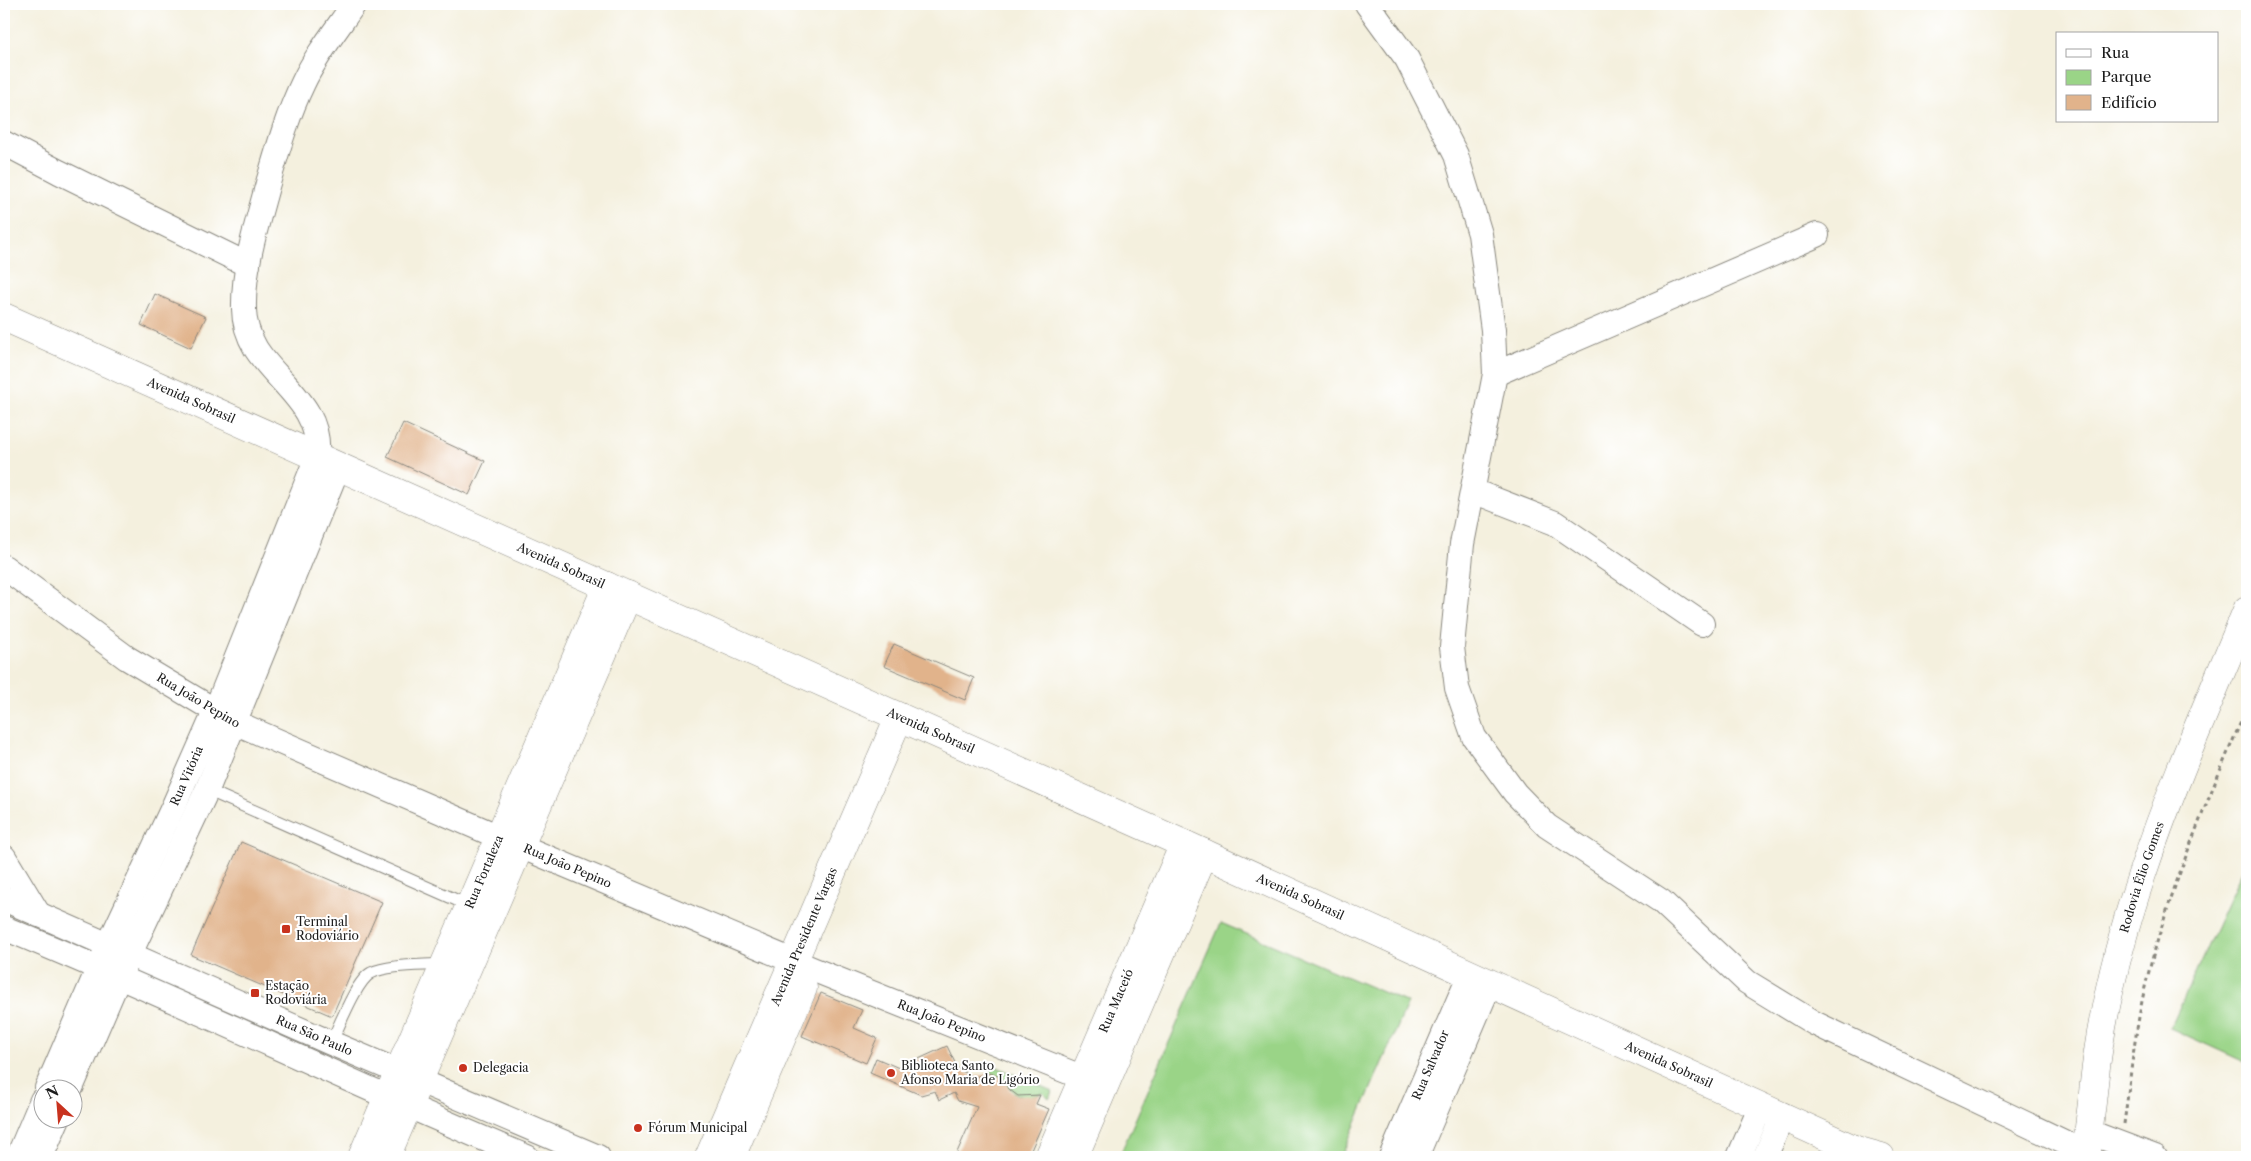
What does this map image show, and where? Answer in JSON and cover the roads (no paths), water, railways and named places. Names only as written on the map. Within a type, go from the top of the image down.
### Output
[{"type":"main road","name":"Avenida Sobrasil","points":[[4,317],[1194,848],[1867,1155]]},
{"type":"main road","name":"Rua Fortaleza","points":[[362,1157],[397,1103],[617,591]]},
{"type":"main road","name":"Rodovia Élio Gomes","points":[[2088,1147],[2100,1034],[2114,964],[2135,890],[2165,807],[2247,610]]},
{"type":"main road","name":"Avenida Presidente Vargas","points":[[731,1157],[803,965],[908,720]]},
{"type":"main road","name":"Rua Maceió","points":[[1074,1157],[1094,1082],[1194,848]]},
{"type":"main road","name":"Rua Fortaleza","points":[[437,1010],[444,964],[480,911]]},
{"type":"main road","name":"Avenida Presidente Vargas","points":[[708,1157],[803,965]]},
{"type":"main road","name":"Rua Maceió","points":[[1048,1157],[1094,1082]]},
{"type":"main road","name":"Rua Fortaleza","points":[[386,1157],[397,1103]]},
{"type":"street","points":[[327,462],[313,423],[301,402],[256,349],[246,326],[244,309],[248,265],[262,205],[287,118],[304,81],[354,4]]},
{"type":"street","points":[[1366,4],[1407,59],[1456,155],[1480,234],[1493,330],[1495,374],[1462,544],[1452,647],[1457,688],[1474,737],[1515,794],[1547,826],[1661,901],[1747,982],[1814,1023],[2088,1147],[2122,1144],[2155,1157]]},
{"type":"street","points":[[4,143],[248,265]]},
{"type":"street","points":[[1495,374],[1817,234]]},
{"type":"street","name":"Rua Vitória","points":[[55,1078],[76,1050],[109,972],[108,946],[138,880],[174,805],[224,717],[327,462]]},
{"type":"street","points":[[1473,492],[1555,523],[1702,624]]},
{"type":"street","name":"Rua João Pepino","points":[[4,567],[127,658],[224,717],[509,841],[803,965],[1094,1082]]},
{"type":"street","name":"Rua Vitória","points":[[109,972],[130,955],[207,790],[224,717]]},
{"type":"street","points":[[4,856],[37,913],[70,955]]},
{"type":"street","points":[[138,880],[160,890]]},
{"type":"street","name":"Rua São Paulo","points":[[4,899],[331,1043],[598,1157]]},
{"type":"street","points":[[4,928],[109,972],[397,1103],[520,1154],[523,1125]]},
{"type":"street","name":"Rua Salvador","points":[[1391,1157],[1480,979]]},
{"type":"street","name":"Rua Salvador","points":[[1416,1157],[1480,979]]},
{"type":"street","name":"Rua Vitória","points":[[72,1078],[76,1050]]},
{"type":"street","points":[[1738,1157],[1772,1111]]},
{"type":"street","points":[[1765,1157],[1772,1111]]},
{"type":"street","points":[[27,1156],[34,1128]]},
{"type":"street","points":[[27,1156],[50,1128]]},
{"type":"lane","points":[[174,805],[207,790],[480,911]]},
{"type":"lane","points":[[331,1043],[361,983],[370,973],[386,968],[444,964]]},
{"type":"place","name":"Terminal Rodoviário","points":[[286,929]]},
{"type":"place","name":"Estação Rodoviária","points":[[255,993]]},
{"type":"place","name":"Delegacia","points":[[463,1068]]},
{"type":"place","name":"Biblioteca Santo Afonso Maria de Ligório","points":[[891,1073]]},
{"type":"place","name":"Fórum Municipal","points":[[638,1128]]}]
